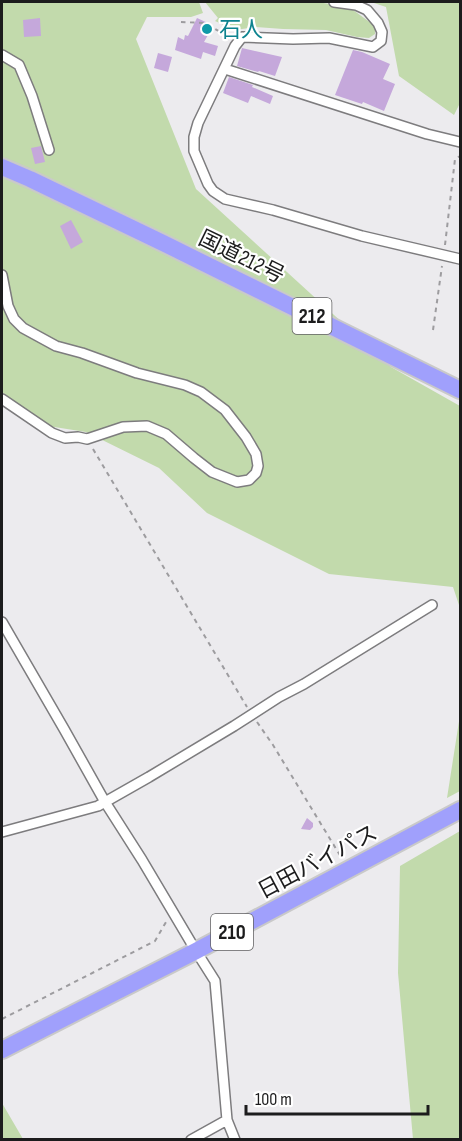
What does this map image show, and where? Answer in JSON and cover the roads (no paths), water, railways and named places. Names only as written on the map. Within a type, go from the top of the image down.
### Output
[{"type":"highway","name":"国道212号","points":[[2,167],[163,243],[460,390]]},
{"type":"highway","name":"日田バイパス","points":[[2,1050],[196,951],[460,810]]},
{"type":"street","points":[[334,2],[356,5],[367,10],[378,23],[382,32],[381,40],[373,47],[329,38],[242,37],[235,46],[198,123],[194,137],[194,151],[208,184],[225,200],[273,210],[362,236],[460,259]]},
{"type":"street","points":[[2,55],[19,65],[32,96],[49,150]]},
{"type":"street","points":[[225,69],[428,134],[460,141]]},
{"type":"street","points":[[2,275],[8,306],[14,319],[23,328],[56,346],[137,373],[185,385],[201,392],[225,410],[246,436],[256,454],[258,466],[256,473],[249,480],[237,482],[212,472],[166,434],[147,426],[123,427],[87,439],[65,438],[52,434],[2,399]]},
{"type":"street","points":[[2,832],[98,806],[432,605]]},
{"type":"street","points":[[2,622],[105,802],[215,981],[228,1120],[235,1140]]},
{"type":"street","points":[[191,1140],[228,1120]]},
{"type":"place","name":"石人","points":[[207,29]]}]
